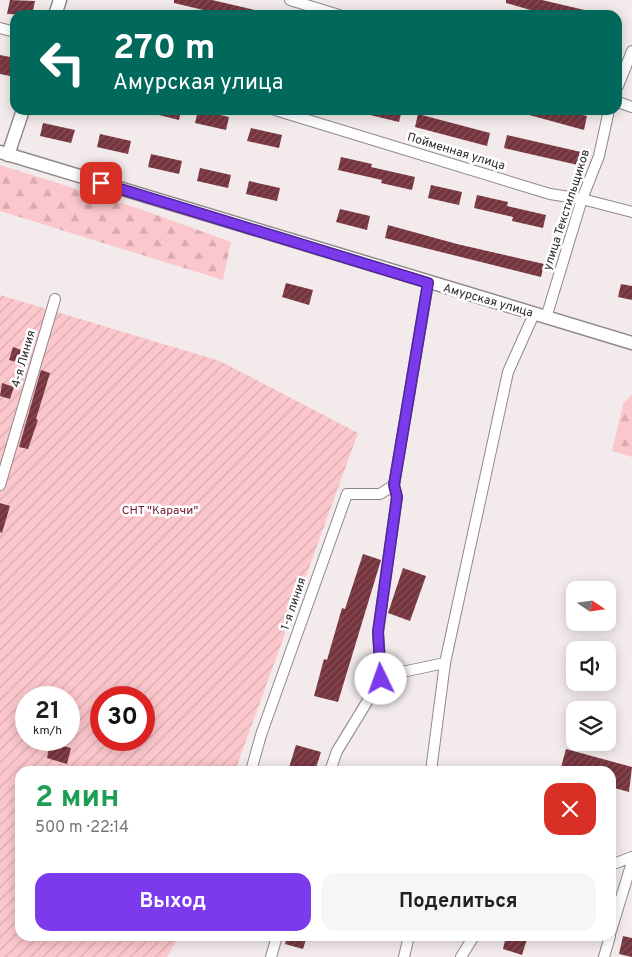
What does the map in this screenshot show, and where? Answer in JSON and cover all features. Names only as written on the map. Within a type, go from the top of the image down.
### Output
[{"type":"street","points":[[290,0],[323,10]]},
{"type":"street","points":[[622,76],[632,51]]},
{"type":"street","points":[[4,154],[21,115]]},
{"type":"street","name":"Пойменная улица","points":[[290,115],[550,194],[582,198],[632,212]]},
{"type":"street","name":"улица Текстильщиков","points":[[432,766],[445,663],[508,372],[540,316],[599,156],[608,115]]},
{"type":"street","name":"Амурская улица","points":[[4,154],[632,343]]},
{"type":"street","points":[[332,766],[337,752],[381,679],[378,632],[397,497],[394,485],[428,283]]},
{"type":"street","name":"4-я Линия","points":[[0,485],[55,298]]},
{"type":"street","name":"1-я линия","points":[[252,766],[264,726],[347,494],[380,494],[394,485]]},
{"type":"street","points":[[381,679],[397,673],[445,663]]},
{"type":"street","points":[[616,862],[632,857]]},
{"type":"street","points":[[616,915],[632,862]]},
{"type":"street","points":[[271,957],[276,941]]},
{"type":"street","points":[[404,957],[408,941]]},
{"type":"street","points":[[461,957],[471,941]]},
{"type":"street","points":[[604,957],[609,941]]},
{"type":"green space","points":[[0,165],[140,209],[231,242],[223,280],[0,211]]},
{"type":"green space","name":"СНТ \"Карачи\"","points":[[0,295],[220,361],[358,433],[237,766],[15,766],[15,941],[176,941],[167,957],[0,957]]},
{"type":"green space","points":[[632,394],[632,457],[612,451],[623,404]]},
{"type":"building","points":[[10,0],[35,1],[33,10],[10,10],[10,14],[7,14]]},
{"type":"building","points":[[174,0],[212,0],[254,10],[203,10],[174,3]]},
{"type":"building","points":[[506,0],[542,0],[584,10],[530,10],[506,3]]},
{"type":"building","points":[[0,55],[10,57],[10,76],[0,74]]},
{"type":"building","points":[[159,115],[180,115],[179,120]]},
{"type":"building","points":[[197,115],[229,117],[226,130],[195,123]]},
{"type":"building","points":[[370,115],[401,115],[399,122]]},
{"type":"building","points":[[418,115],[422,115],[490,133],[487,146],[415,127]]},
{"type":"building","points":[[529,115],[587,116],[584,130]]},
{"type":"building","points":[[43,123],[75,130],[71,143],[40,136]]},
{"type":"building","points":[[251,128],[282,135],[279,148],[247,141]]},
{"type":"building","points":[[100,134],[131,141],[128,154],[97,147]]},
{"type":"building","points":[[507,135],[581,152],[578,165],[504,148]]},
{"type":"building","points":[[151,154],[182,161],[179,174],[148,167]]},
{"type":"building","points":[[341,157],[372,164],[371,167],[415,177],[412,190],[381,183],[382,180],[338,170]]},
{"type":"building","points":[[200,168],[231,175],[228,188],[197,181]]},
{"type":"building","points":[[249,181],[280,188],[277,201],[246,194]]},
{"type":"building","points":[[431,185],[462,192],[459,205],[428,198]]},
{"type":"building","points":[[477,195],[508,202],[507,206],[546,215],[543,228],[512,221],[513,217],[474,208]]},
{"type":"building","points":[[340,209],[370,216],[367,230],[336,222]]},
{"type":"building","points":[[388,225],[457,244],[544,264],[541,277],[385,238]]},
{"type":"building","points":[[286,283],[313,290],[309,305],[282,297]]},
{"type":"building","points":[[621,284],[632,286],[632,300],[618,297]]},
{"type":"building","points":[[13,347],[24,351],[20,363],[9,360]]},
{"type":"building","points":[[41,370],[50,373],[36,419],[38,420],[28,449],[19,447]]},
{"type":"building","points":[[2,383],[14,387],[10,399],[0,396]]},
{"type":"building","points":[[0,503],[10,506],[2,533],[0,532]]},
{"type":"building","points":[[363,554],[381,560],[338,702],[314,696],[324,659],[327,660],[342,608],[345,609]]},
{"type":"building","points":[[403,568],[426,576],[410,621],[388,613]]},
{"type":"building","points":[[296,745],[321,752],[317,766],[290,766]]},
{"type":"building","points":[[566,749],[566,751],[573,751],[632,767],[629,792],[616,788],[616,766],[561,766]]},
{"type":"building","points":[[48,751],[70,751],[67,764],[47,758]]},
{"type":"building","points":[[623,936],[632,938],[632,957],[619,954]]},
{"type":"building","points":[[286,941],[305,941],[303,949],[285,944]]},
{"type":"building","points":[[505,941],[526,941],[522,955],[503,949]]},
{"type":"route","points":[[101,183],[428,283],[394,485],[397,497],[378,632],[381,679]]}]
